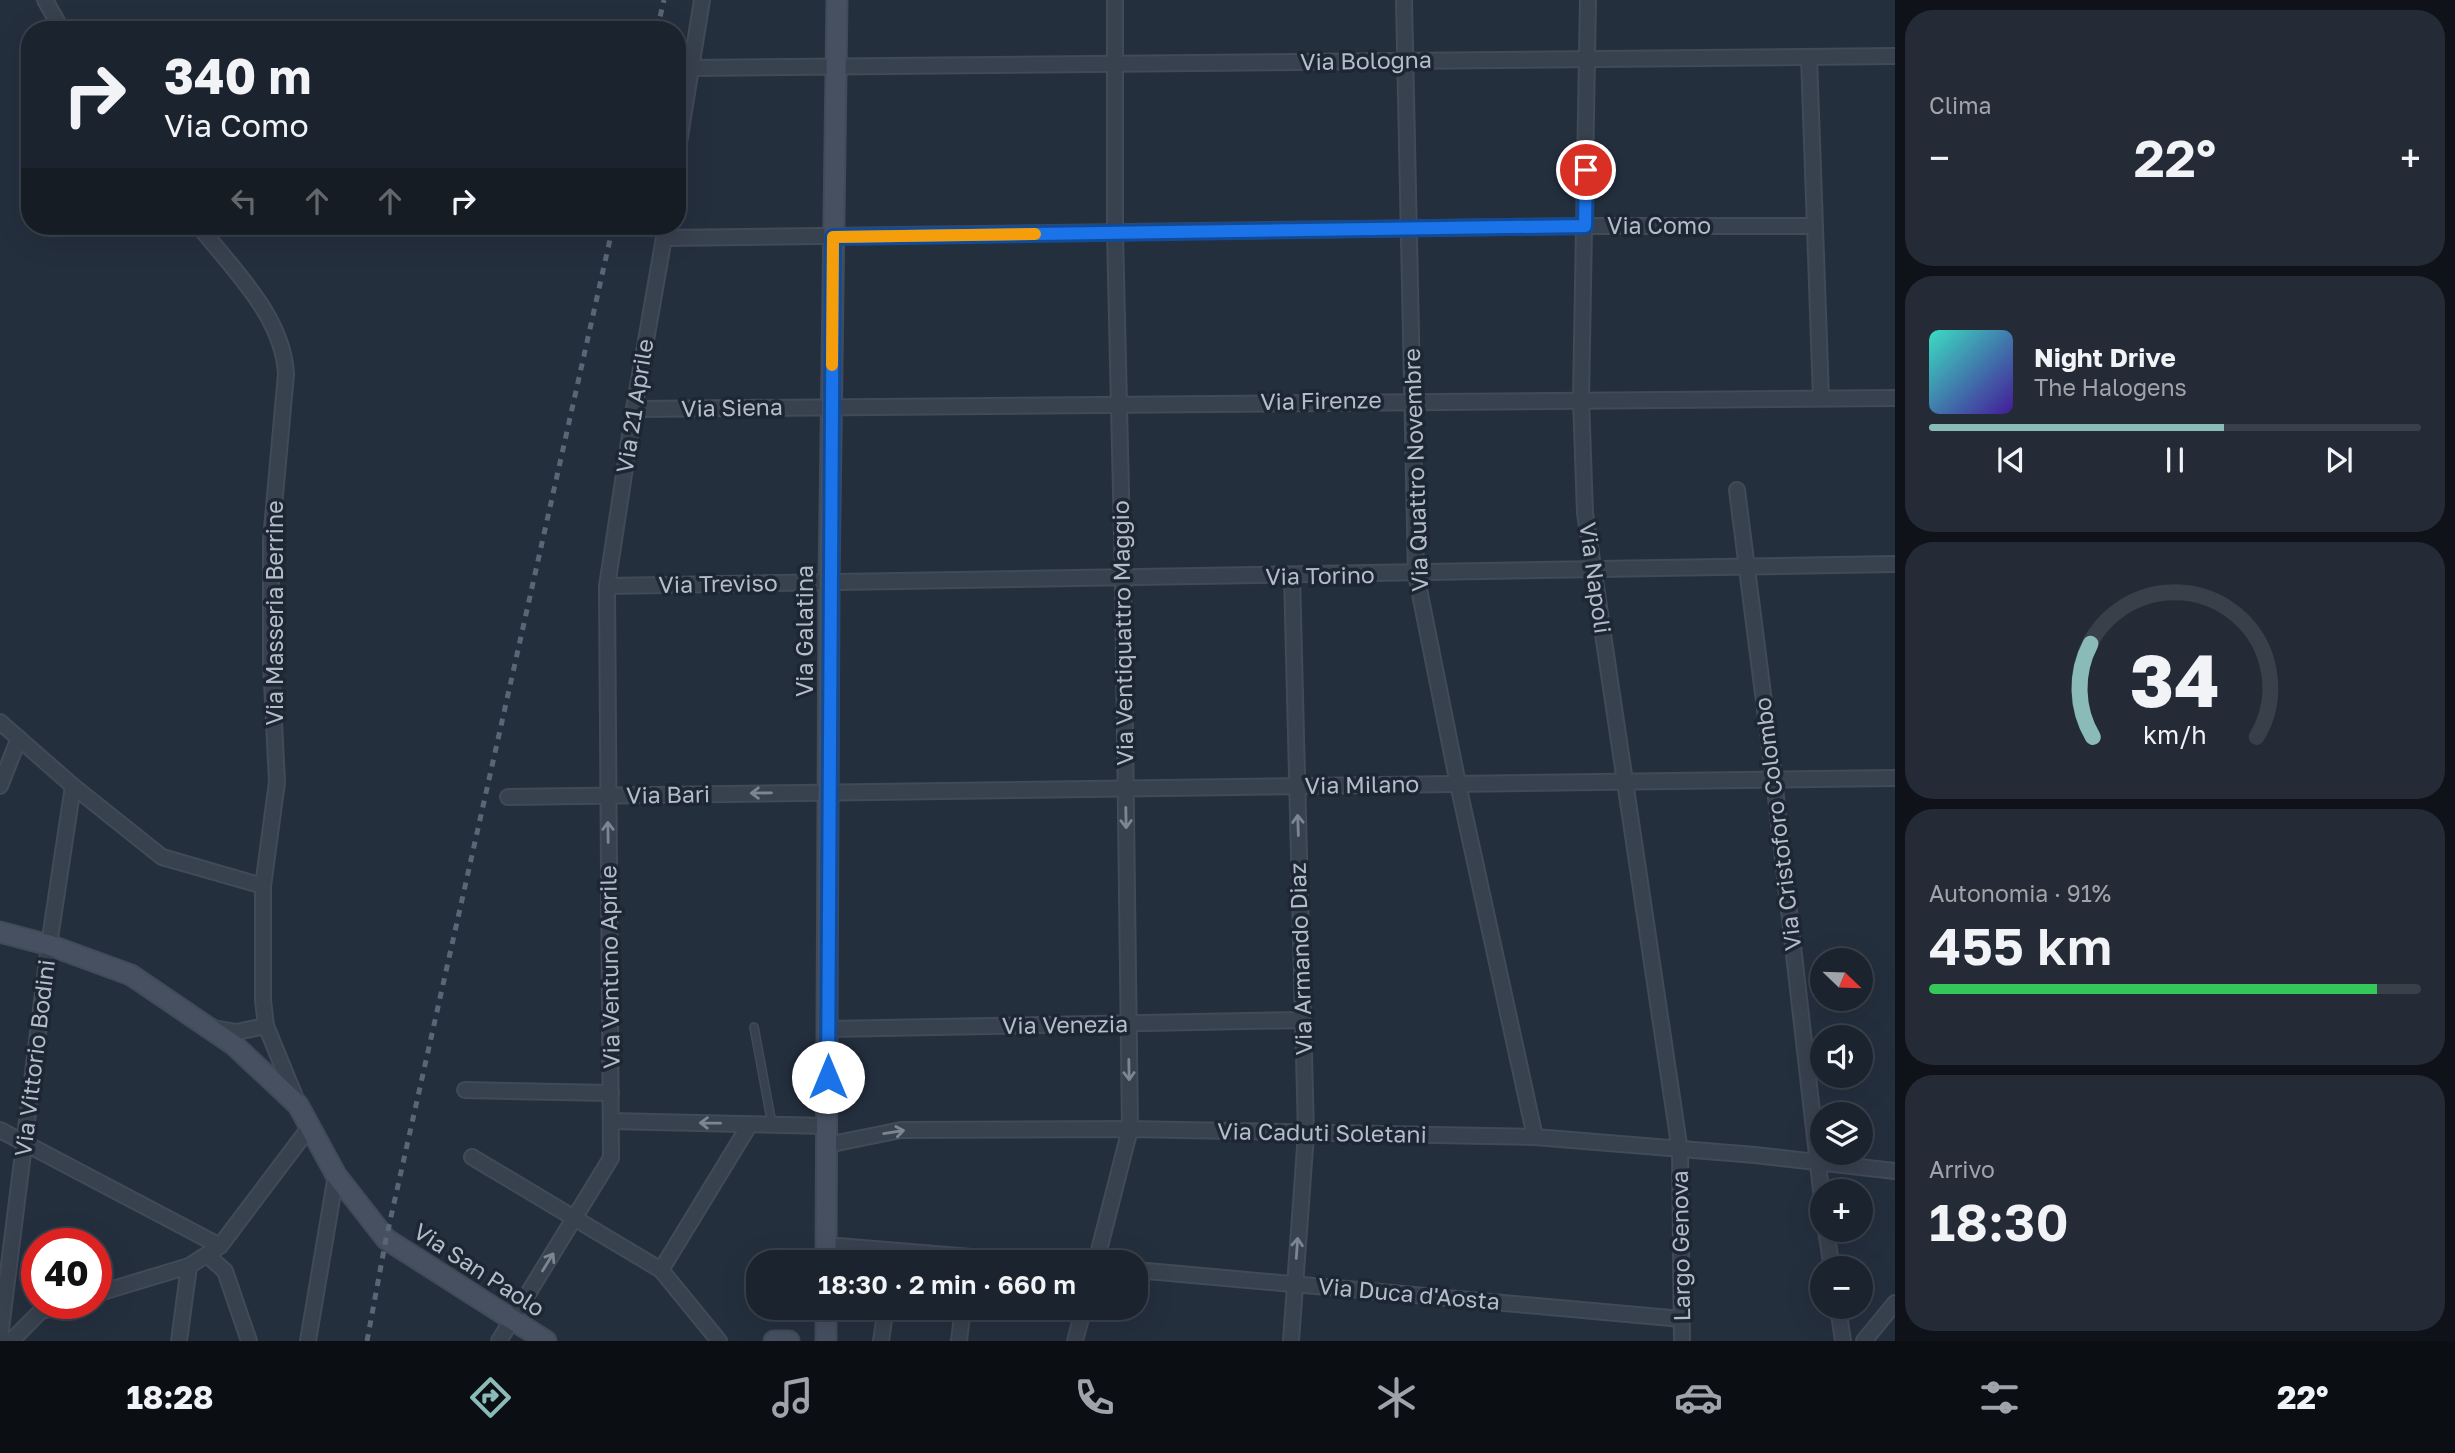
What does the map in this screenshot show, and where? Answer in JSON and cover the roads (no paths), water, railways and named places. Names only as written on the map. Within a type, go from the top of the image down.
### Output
[{"type":"street","points":[[45,0],[57,21]]},
{"type":"street","points":[[686,99],[702,0]]},
{"type":"street","name":"Via Galatina","points":[[826,1250],[829,582],[836,0]]},
{"type":"street","name":"Via Ventiquattro Maggio","points":[[1099,1250],[1130,1129],[1123,579],[1115,233],[1115,0]]},
{"type":"street","name":"Via Quattro Novembre","points":[[1404,0],[1416,574],[1458,784],[1535,1137]]},
{"type":"street","name":"Via Napoli","points":[[1588,0],[1581,398],[1585,513],[1680,1151]]},
{"type":"street","name":"Via Bologna","points":[[691,68],[1895,56]]},
{"type":"street","points":[[1809,57],[1821,398]]},
{"type":"street","name":"Via Como","points":[[686,233],[833,237],[1585,226],[1814,226]]},
{"type":"street","name":"Via Masseria Berrine","points":[[206,235],[258,302],[276,329],[285,353],[286,374],[271,540],[271,662],[277,782],[263,886],[263,1000],[266,1026],[298,1105]]},
{"type":"street","name":"Via 21 Aprile","points":[[607,586],[664,235]]},
{"type":"street","name":"Via Firenze","points":[[831,407],[1581,398],[1895,398]]},
{"type":"street","name":"Via Siena","points":[[634,409],[831,407]]},
{"type":"street","name":"Via Cristoforo Colombo","points":[[1737,490],[1774,780],[1810,1108]]},
{"type":"street","name":"Via Torino","points":[[829,582],[1895,564]]},
{"type":"street","name":"Via Armando Diaz","points":[[1291,1341],[1306,1133],[1292,576]]},
{"type":"street","name":"Via Treviso","points":[[607,586],[829,582]]},
{"type":"street","name":"Via Ventuno Aprile","points":[[499,1341],[611,1158],[607,586]]},
{"type":"street","points":[[0,722],[73,786],[162,857],[263,886]]},
{"type":"street","points":[[0,786],[19,738]]},
{"type":"street","name":"Via Milano","points":[[829,792],[1895,778]]},
{"type":"street","name":"Via Vittorio Bodini","points":[[0,1337],[49,945],[73,786]]},
{"type":"street","name":"Via Bari","points":[[508,797],[829,792]]},
{"type":"street","name":"Via San Paolo","points":[[0,932],[49,945],[131,975],[208,1027],[265,1071],[298,1105],[336,1175],[387,1239],[546,1341]]},
{"type":"street","name":"Via Venezia","points":[[828,1029],[1303,1020]]},
{"type":"street","points":[[208,1027],[236,1032],[266,1026]]},
{"type":"street","points":[[465,1090],[611,1093]]},
{"type":"street","name":"Via Caduti Soletani","points":[[611,1121],[772,1124],[827,1135],[901,1130],[1130,1129],[1535,1137],[1810,1162]]},
{"type":"street","points":[[661,1270],[750,1124]]},
{"type":"street","points":[[112,1289],[189,1266],[208,1256],[220,1246],[309,1128]]},
{"type":"street","points":[[0,1130],[220,1246]]},
{"type":"street","name":"Largo Genova","points":[[1680,1151],[1682,1341]]},
{"type":"street","points":[[472,1157],[661,1270],[719,1341]]},
{"type":"street","name":"Via Caduti Soletani","points":[[1836,1165],[1895,1171]]},
{"type":"street","points":[[308,1341],[336,1175]]},
{"type":"street","points":[[208,1256],[225,1271],[250,1341]]},
{"type":"street","points":[[179,1341],[189,1266]]},
{"type":"street","name":"Via Duca d'Aosta","points":[[1148,1271],[1682,1319]]},
{"type":"street","points":[[1864,1341],[1895,1303]]},
{"type":"street","points":[[11,1341],[33,1319]]},
{"type":"street","points":[[1840,1319],[1843,1341]]},
{"type":"street","points":[[826,1320],[826,1341]]},
{"type":"street","points":[[881,1341],[884,1320]]},
{"type":"street","points":[[959,1341],[961,1320]]},
{"type":"street","points":[[1075,1341],[1081,1320]]},
{"type":"street","points":[[774,1341],[789,1341]]},
{"type":"lane","points":[[754,1027],[772,1124]]},
{"type":"railway","points":[[659,21],[664,0]]},
{"type":"railway","points":[[367,1341],[386,1239],[611,235]]}]
